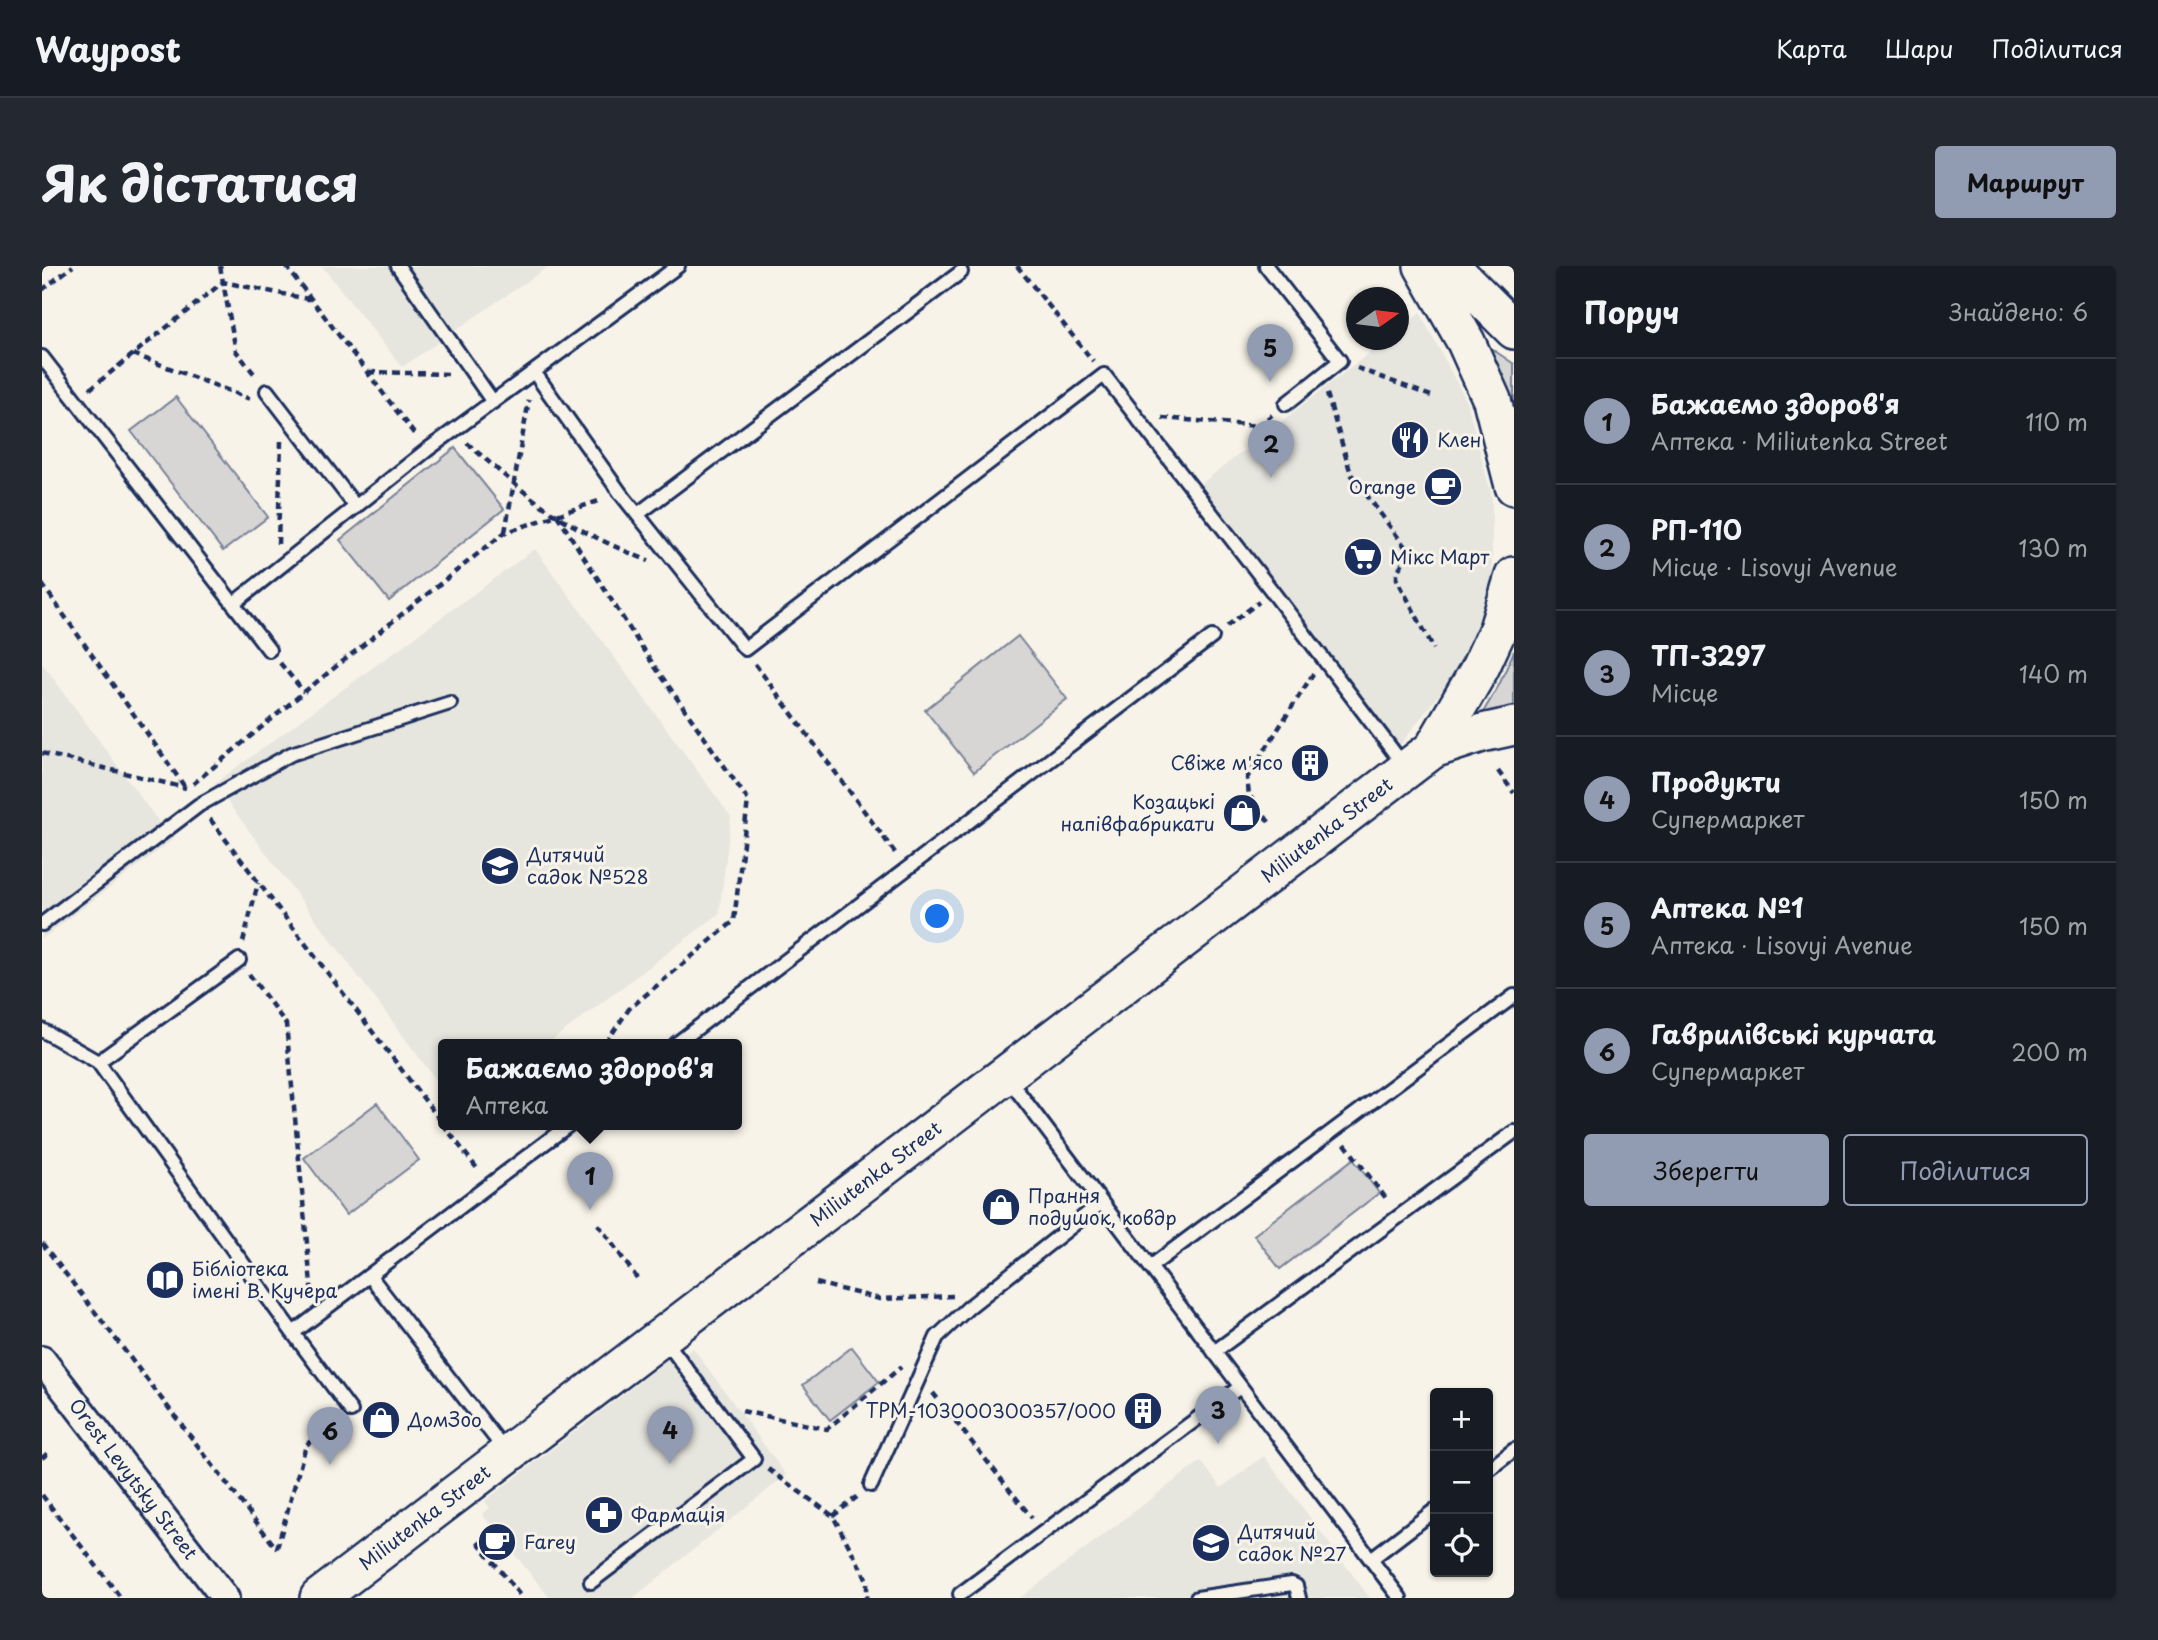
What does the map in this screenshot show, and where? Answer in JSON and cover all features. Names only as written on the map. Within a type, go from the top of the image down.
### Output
[{"type":"street","points":[[1423,266],[1466,341],[1492,400],[1514,486]]},
{"type":"street","points":[[1450,266],[1514,330]]},
{"type":"street","name":"Miliutenka Street","points":[[1419,759],[1489,648],[1498,629],[1514,576]]},
{"type":"street","name":"Miliutenka Street","points":[[319,1598],[1419,759],[1482,733],[1514,726]]},
{"type":"street","name":"Orest Levytsky Street","points":[[42,1360],[225,1598]]},
{"type":"lane","points":[[398,266],[493,402]]},
{"type":"lane","points":[[233,604],[427,450],[678,266]]},
{"type":"lane","points":[[1266,266],[1340,361],[1286,404]]},
{"type":"lane","points":[[638,514],[961,272]]},
{"type":"lane","points":[[42,357],[270,650]]},
{"type":"lane","points":[[534,372],[621,494],[745,649],[1104,375],[1322,658],[1419,759]]},
{"type":"lane","points":[[267,391],[356,506]]},
{"type":"lane","points":[[683,1039],[1212,638]]},
{"type":"lane","points":[[42,925],[199,805],[291,754],[450,703]]},
{"type":"lane","points":[[98,1062],[239,960]]},
{"type":"lane","points":[[1150,1267],[1514,996]]},
{"type":"lane","points":[[42,1030],[98,1062],[351,1411]]},
{"type":"lane","points":[[1004,1074],[1400,1598]]},
{"type":"lane","points":[[293,1333],[562,1130]]},
{"type":"lane","points":[[1214,1352],[1514,1132]]},
{"type":"lane","points":[[871,1485],[937,1337],[969,1307],[1101,1203]]},
{"type":"lane","points":[[370,1276],[508,1454]]},
{"type":"lane","points":[[591,1582],[754,1459],[662,1336]]},
{"type":"lane","points":[[960,1594],[1240,1387]]},
{"type":"lane","points":[[1493,1466],[1514,1450]]},
{"type":"lane","points":[[1371,1559],[1430,1514]]},
{"type":"lane","points":[[1198,1598],[1292,1584],[1296,1586],[1299,1598]]},
{"type":"path","points":[[42,290],[73,266]]},
{"type":"path","points":[[220,266],[236,351],[267,391]]},
{"type":"path","points":[[286,266],[427,450]]},
{"type":"path","points":[[1017,266],[1104,375]]},
{"type":"path","points":[[76,401],[223,282],[313,300]]},
{"type":"path","points":[[133,354],[282,411],[276,569]]},
{"type":"path","points":[[1340,361],[1431,397]]},
{"type":"path","points":[[368,372],[473,374]]},
{"type":"path","points":[[505,533],[534,372]]},
{"type":"path","points":[[1321,376],[1351,474],[1406,548],[1407,556],[1397,572],[1397,579],[1434,649]]},
{"type":"path","points":[[1136,415],[1258,426],[1286,404]]},
{"type":"path","points":[[453,431],[514,484],[557,515],[604,542],[685,577]]},
{"type":"path","points":[[187,789],[304,692],[505,533],[621,494]]},
{"type":"path","points":[[557,515],[644,652],[748,800],[734,921],[629,1009],[608,1039]]},
{"type":"path","points":[[42,584],[187,789]]},
{"type":"path","points":[[1212,638],[1272,592]]},
{"type":"path","points":[[745,649],[907,869]]},
{"type":"path","points":[[270,650],[304,692]]},
{"type":"path","points":[[1269,822],[1250,795],[1247,778],[1322,658]]},
{"type":"path","points":[[42,753],[187,789]]},
{"type":"path","points":[[1498,771],[1514,793]]},
{"type":"path","points":[[199,805],[438,1117]]},
{"type":"path","points":[[258,883],[239,960],[286,1024],[314,1317]]},
{"type":"path","points":[[1334,1129],[1399,1216]]},
{"type":"path","points":[[448,1130],[489,1185]]},
{"type":"path","points":[[598,1224],[637,1278]]},
{"type":"path","points":[[42,1243],[276,1549],[306,1445],[351,1411]]},
{"type":"path","points":[[816,1283],[880,1298],[951,1295],[969,1307]]},
{"type":"path","points":[[714,1405],[827,1429],[937,1337]]},
{"type":"path","points":[[919,1376],[1043,1533]]},
{"type":"path","points":[[42,1458],[48,1453]]},
{"type":"path","points":[[754,1459],[833,1516],[867,1580],[867,1598]]},
{"type":"path","points":[[833,1516],[871,1485]]},
{"type":"path","points":[[42,1495],[121,1598]]},
{"type":"path","points":[[478,1542],[522,1598]]},
{"type":"shaded area","points":[[322,266],[549,266],[402,367]]},
{"type":"shaded area","points":[[1420,313],[1467,402],[1492,498],[1492,588],[1456,672],[1390,758],[1187,495],[1373,350],[1409,350],[1409,322]]},
{"type":"shaded area","points":[[1486,345],[1514,364],[1514,409]]},
{"type":"shaded area","points":[[176,397],[268,517],[223,551],[131,431]]},
{"type":"shaded area","points":[[455,448],[504,509],[389,601],[340,540]]},
{"type":"shaded area","name":"Дитячий садок №528","points":[[535,549],[731,817],[719,914],[554,1039],[438,1039],[438,1082],[214,784]]},
{"type":"shaded area","points":[[1018,636],[1067,699],[974,772],[925,710]]},
{"type":"shaded area","points":[[1514,651],[1514,715],[1490,724],[1482,714]]},
{"type":"shaded area","points":[[42,663],[172,840],[42,939]]},
{"type":"shaded area","points":[[377,1103],[419,1160],[346,1215],[304,1158]]},
{"type":"shaded area","points":[[1353,1159],[1379,1193],[1280,1269],[1254,1235]]},
{"type":"shaded area","points":[[852,1347],[879,1382],[830,1420],[803,1385]]},
{"type":"shaded area","points":[[693,1348],[786,1475],[633,1598],[550,1598],[482,1514],[490,1508],[485,1501],[670,1358],[674,1363]]},
{"type":"shaded area","name":"Дитячий садок №27","points":[[1264,1456],[1370,1598],[1020,1598],[1201,1461],[1221,1488]]},
{"type":"place","name":"Аптека №1","points":[[1270,382]]},
{"type":"place","name":"Клен","points":[[1410,440]]},
{"type":"place","name":"РП-110","points":[[1271,478]]},
{"type":"place","name":"Orange","points":[[1443,487]]},
{"type":"place","name":"Мікс Март","points":[[1363,557]]},
{"type":"place","name":"Свіже м'ясо","points":[[1310,763]]},
{"type":"place","name":"Козацькі напівфабрикати","points":[[1242,813]]},
{"type":"place","name":"Дитячий садок №528","points":[[500,866]]},
{"type":"place","name":"Прання подушок, ковдр","points":[[1001,1207]]},
{"type":"place","name":"Бажаємо здоров'я","points":[[590,1210]]},
{"type":"place","name":"Бібліотека імені В. Кучера","points":[[165,1280]]},
{"type":"place","name":"ТРМ-103000300357/000","points":[[1143,1411]]},
{"type":"place","name":"ДомЗоо","points":[[381,1420]]},
{"type":"place","name":"ТП-3297","points":[[1218,1444]]},
{"type":"place","name":"Продукти","points":[[670,1464]]},
{"type":"place","name":"Гаврилівські курчата","points":[[330,1465]]},
{"type":"place","name":"Фармація","points":[[604,1515]]},
{"type":"place","name":"Farey","points":[[497,1542]]},
{"type":"place","name":"Дитячий садок №27","points":[[1211,1543]]}]
